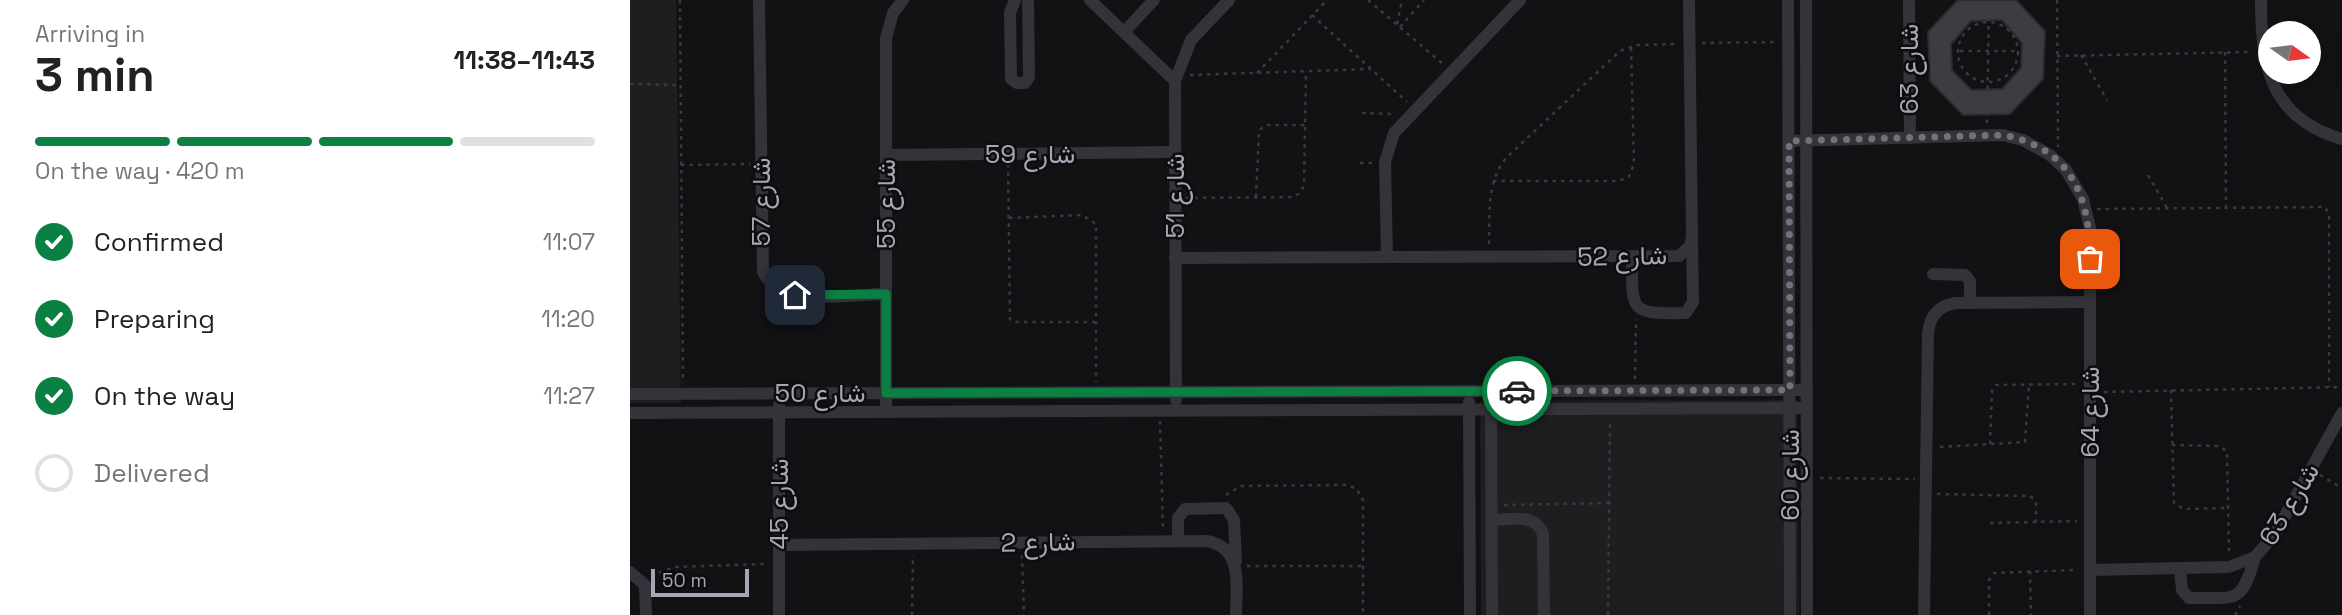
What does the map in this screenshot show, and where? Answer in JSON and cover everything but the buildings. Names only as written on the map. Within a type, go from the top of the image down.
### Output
[{"type":"street","name":"شارع 57","points":[[760,0],[761,265],[772,285],[795,295],[886,294]]},
{"type":"street","name":"شارع 55","points":[[886,412],[886,38],[893,13],[904,0]]},
{"type":"street","points":[[1015,0],[1010,13],[1011,79],[1017,83],[1025,83],[1029,77],[1028,0]]},
{"type":"street","points":[[1090,0],[1175,78]]},
{"type":"street","points":[[1124,32],[1154,0]]},
{"type":"street","name":"شارع 51","points":[[1176,411],[1175,78],[1191,40],[1229,0]]},
{"type":"street","points":[[1387,257],[1386,153],[1394,132],[1520,0]]},
{"type":"street","name":"شارع 52","points":[[1175,258],[1679,256],[1690,246],[1692,237],[1689,0]]},
{"type":"street","name":"شارع 60","points":[[1788,0],[1790,615]]},
{"type":"street","name":"شارع 60","points":[[1806,0],[1807,615]]},
{"type":"street","name":"شارع 63","points":[[1909,0],[1910,138]]},
{"type":"street","points":[[2261,0],[2261,21]]},
{"type":"street","points":[[2274,84],[2293,113],[2312,127],[2342,139]]},
{"type":"street","points":[[1789,141],[1987,135],[2023,140],[2058,162],[2079,188],[2087,210]]},
{"type":"street","name":"شارع 59","points":[[886,155],[1174,152]]},
{"type":"street","name":"شارع 64","points":[[2087,210],[2090,228],[2090,615]]},
{"type":"street","points":[[1632,257],[1632,297],[1636,305],[1649,314],[1686,313],[1691,308],[1692,237]]},
{"type":"street","points":[[1933,274],[1965,275],[1970,281],[1970,303]]},
{"type":"street","points":[[1923,615],[1928,326],[1941,308],[1955,303],[2090,302]]},
{"type":"street","name":"شارع 50","points":[[630,394],[1807,390]]},
{"type":"street","points":[[1469,391],[1470,615]]},
{"type":"street","points":[[1491,391],[1492,615]]},
{"type":"street","name":"شارع 45","points":[[779,393],[779,615]]},
{"type":"street","name":"شارع 50","points":[[630,413],[1807,408]]},
{"type":"street","name":"شارع 63","points":[[2090,570],[2229,567],[2256,557],[2275,534],[2342,413]]},
{"type":"street","points":[[1178,541],[1177,522],[1182,511],[1222,507],[1230,511],[1234,520],[1236,615]]},
{"type":"street","points":[[1492,520],[1529,519],[1542,529],[1544,615]]},
{"type":"street","name":"شارع 2","points":[[779,545],[1207,541],[1219,545],[1230,554],[1236,567]]},
{"type":"street","points":[[2180,568],[2181,587],[2185,596],[2232,597],[2246,587],[2256,557]]},
{"type":"street","points":[[630,572],[643,582],[647,590],[646,615]]},
{"type":"path","points":[[680,0],[683,393]]},
{"type":"path","points":[[1257,73],[1327,0]]},
{"type":"path","points":[[1368,0],[1451,71]]},
{"type":"path","points":[[1398,26],[1402,0]]},
{"type":"path","points":[[1398,26],[1424,0]]},
{"type":"path","points":[[1987,135],[1990,0]]},
{"type":"path","points":[[2057,0],[2058,162]]},
{"type":"path","points":[[1312,15],[1412,111]]},
{"type":"path","points":[[1989,23],[2003,24],[2016,41],[2016,62],[2004,78],[1978,81],[1961,67],[1959,41],[1974,24],[1989,23]]},
{"type":"path","points":[[1488,257],[1493,181],[1506,158],[1620,51],[1631,46],[1788,42]]},
{"type":"path","points":[[1493,181],[1618,181],[1629,177],[1633,164],[1631,46]]},
{"type":"path","points":[[1959,51],[2017,51]]},
{"type":"path","points":[[2225,52],[2226,208]]},
{"type":"path","points":[[2057,56],[2258,52]]},
{"type":"path","points":[[2081,55],[2107,100]]},
{"type":"path","points":[[1175,78],[1371,69]]},
{"type":"path","points":[[1175,198],[1293,197],[1303,190],[1306,71]]},
{"type":"path","points":[[630,84],[680,85]]},
{"type":"path","points":[[1362,113],[1412,111]]},
{"type":"path","points":[[1256,197],[1259,130],[1266,125],[1305,125]]},
{"type":"path","points":[[1008,154],[1010,320],[1096,322]]},
{"type":"path","points":[[681,165],[761,164]]},
{"type":"path","points":[[2148,175],[2167,208]]},
{"type":"path","points":[[2087,210],[2320,206],[2329,212],[2329,387]]},
{"type":"path","points":[[1009,218],[1082,215],[1094,221],[1097,228],[1097,392]]},
{"type":"path","points":[[1635,390],[1636,305]]},
{"type":"path","points":[[1990,445],[1993,388],[2000,384],[2171,390],[2342,387]]},
{"type":"path","points":[[1926,447],[2022,444],[2027,439],[2029,384]]},
{"type":"path","points":[[2171,390],[2172,499],[2176,506],[2184,509],[2228,508]]},
{"type":"path","points":[[1608,615],[1610,409]]},
{"type":"path","points":[[1160,411],[1163,541]]},
{"type":"path","points":[[2172,445],[2218,446],[2225,449],[2228,457],[2229,567]]},
{"type":"path","points":[[2311,470],[2342,488]]},
{"type":"path","points":[[1807,477],[1925,479]]},
{"type":"path","points":[[1222,507],[1230,491],[1241,486],[1351,486],[1363,500],[1363,615]]},
{"type":"path","points":[[1925,494],[2030,496],[2036,501],[2036,522]]},
{"type":"path","points":[[1491,505],[1609,503]]},
{"type":"path","points":[[1990,523],[2090,521]]},
{"type":"path","points":[[1022,543],[1024,615]]},
{"type":"path","points":[[912,615],[913,544]]},
{"type":"path","points":[[643,582],[657,572],[676,567],[779,563]]},
{"type":"path","points":[[1236,567],[1363,566]]},
{"type":"path","points":[[1989,615],[1989,580],[1994,573],[2090,570]]},
{"type":"path","points":[[2030,571],[2031,615]]},
{"type":"shaded area","points":[[630,0],[676,0],[681,403],[630,403]]},
{"type":"shaded area","points":[[1797,400],[1799,615],[1481,615],[1480,401]]},
{"type":"way so far","points":[[1517,391],[1790,390],[1789,141],[2003,135],[2023,140],[2042,149],[2058,162],[2079,188],[2089,219],[2090,259]]},
{"type":"route","points":[[795,295],[886,294],[886,393],[1517,391]]}]
